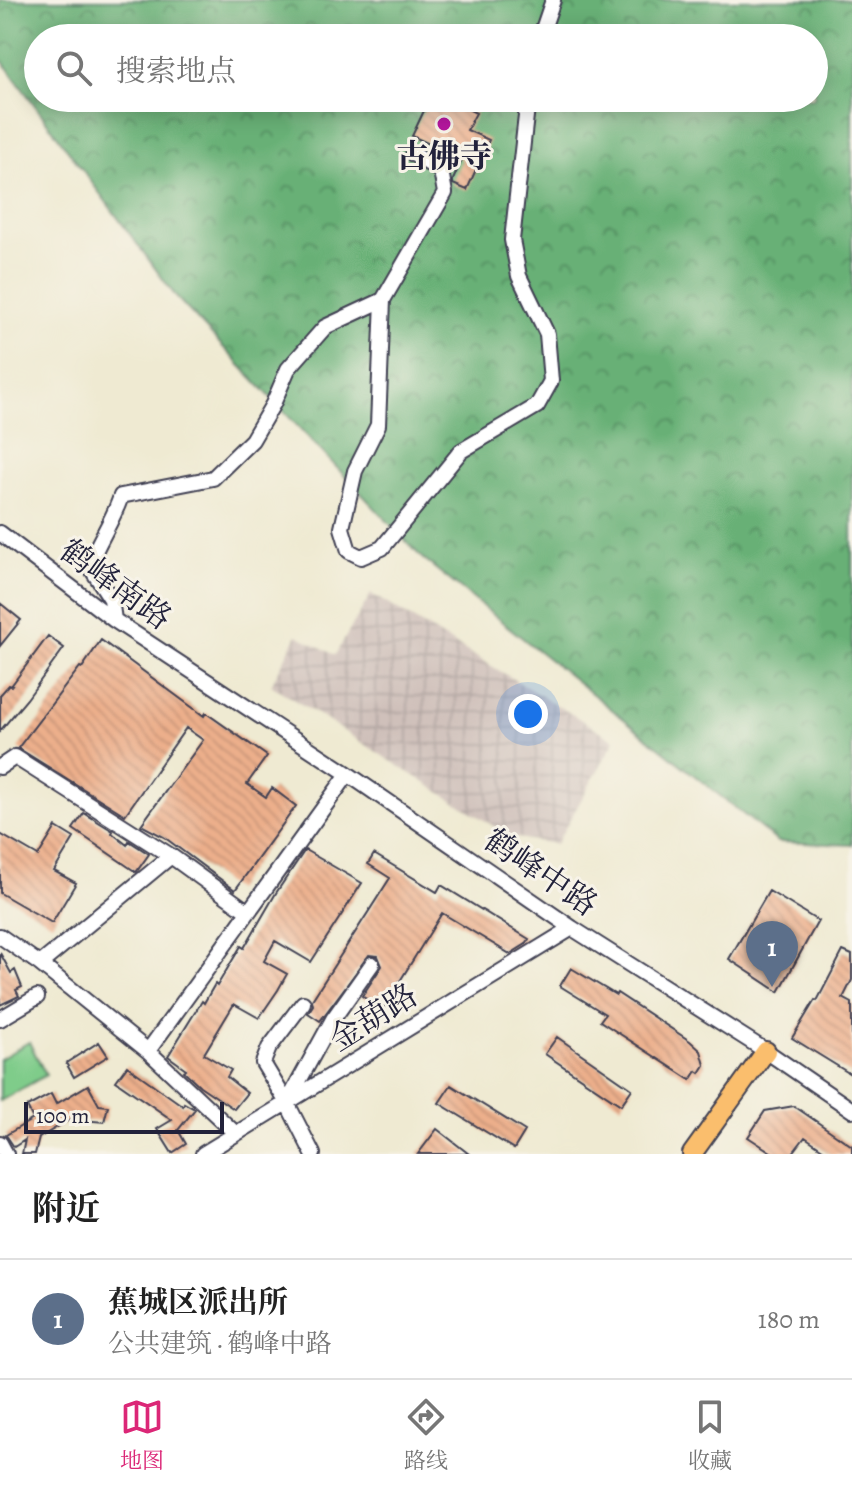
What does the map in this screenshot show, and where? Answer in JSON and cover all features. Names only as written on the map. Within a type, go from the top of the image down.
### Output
[{"type":"main road","points":[[692,1154],[766,1051]]},
{"type":"street","points":[[545,24],[553,0]]},
{"type":"street","points":[[413,154],[441,171],[445,193],[383,300],[378,425],[355,471],[342,528],[349,551],[361,557],[382,548],[461,451],[537,406],[551,381],[547,334],[519,276],[512,240],[526,112]]},
{"type":"street","points":[[114,620],[111,599],[89,565],[101,535],[115,516],[121,496],[213,478],[252,440],[273,404],[288,369],[325,327],[383,300]]},
{"type":"street","name":"鹤峰南路","points":[[0,533],[114,620],[201,677]]},
{"type":"street","name":"鹤峰中路","points":[[201,677],[572,928],[766,1051],[852,1110]]},
{"type":"street","points":[[0,767],[15,757],[171,856],[247,911]]},
{"type":"street","points":[[148,1051],[348,774]]},
{"type":"street","points":[[40,964],[171,856]]},
{"type":"street","name":"金葫路","points":[[203,1154],[572,928]]},
{"type":"street","points":[[0,936],[40,964],[148,1051],[236,1134]]},
{"type":"street","points":[[287,1103],[333,1019],[372,964]]},
{"type":"street","points":[[0,1019],[37,997]]},
{"type":"street","points":[[303,1003],[269,1048],[263,1063],[313,1154]]},
{"type":"street","points":[[0,1143],[6,1154]]},
{"type":"shaded area","points":[[371,594],[615,740],[556,844],[511,837],[271,685],[297,635],[335,655]]},
{"type":"green space","points":[[0,0],[852,0],[852,845],[778,842],[422,558],[177,298],[40,112],[828,112],[828,24],[24,24],[24,91],[0,58]]},
{"type":"green space","points":[[29,1042],[46,1075],[0,1101],[0,1059]]},
{"type":"building","name":"古佛寺","points":[[423,112],[474,112],[467,130],[489,140],[467,190],[453,184],[462,159],[412,136]]},
{"type":"building","points":[[0,603],[21,620],[0,646]]},
{"type":"building","points":[[48,636],[64,648],[0,731],[0,695],[11,686]]},
{"type":"building","points":[[101,640],[204,716],[206,713],[267,756],[247,784],[266,797],[272,788],[296,806],[235,890],[164,837],[141,825],[203,740],[186,728],[125,815],[18,748]]},
{"type":"building","points":[[84,813],[113,831],[127,845],[129,841],[149,854],[136,872],[73,829]]},
{"type":"building","points":[[56,827],[74,838],[54,871],[76,883],[52,923],[0,893],[0,834],[38,856]]},
{"type":"building","points":[[305,850],[362,883],[311,962],[275,941],[264,961],[287,974],[278,990],[259,1018],[234,1004],[204,1054],[231,1070],[227,1077],[247,1093],[234,1109],[200,1086],[184,1071],[186,1069],[168,1056],[202,1001],[204,1003],[215,984],[217,986],[241,946],[244,948]]},
{"type":"building","points":[[374,854],[437,892],[441,885],[529,939],[510,954],[442,913],[382,1010],[362,996],[382,966],[378,956],[369,955],[320,1021],[308,1013],[313,1005],[312,1000],[390,878],[368,864]]},
{"type":"building","points":[[769,891],[818,921],[779,992],[729,959]]},
{"type":"building","points":[[843,951],[852,955],[852,980],[843,998],[852,1003],[852,1075],[792,1038],[817,1001]]},
{"type":"building","points":[[0,953],[11,973],[15,970],[22,987],[16,990],[19,996],[0,1005]]},
{"type":"building","points":[[571,968],[617,993],[690,1041],[701,1051],[705,1065],[700,1073],[697,1071],[691,1080],[600,1021],[605,1014],[560,986]]},
{"type":"building","points":[[557,1037],[632,1089],[621,1105],[545,1054]]},
{"type":"building","points":[[99,1042],[108,1056],[74,1077],[66,1063]]},
{"type":"building","points":[[127,1066],[183,1106],[184,1103],[195,1109],[178,1130],[186,1144],[172,1153],[157,1129],[172,1120],[116,1081]]},
{"type":"building","points":[[88,1085],[99,1105],[108,1106],[104,1122],[71,1119],[39,1138],[35,1154],[22,1154],[25,1140],[14,1147],[6,1135],[33,1119],[27,1107],[51,1094],[56,1104]]},
{"type":"building","points":[[451,1085],[525,1131],[514,1149],[439,1103]]},
{"type":"building","points":[[794,1106],[852,1146],[852,1154],[830,1154],[805,1137],[792,1154],[774,1154],[748,1137],[765,1111]]},
{"type":"building","points":[[437,1129],[469,1154],[418,1154]]},
{"type":"place","name":"古佛寺","points":[[444,124]]},
{"type":"place","name":"蕉城区派出所","points":[[772,987]]}]
